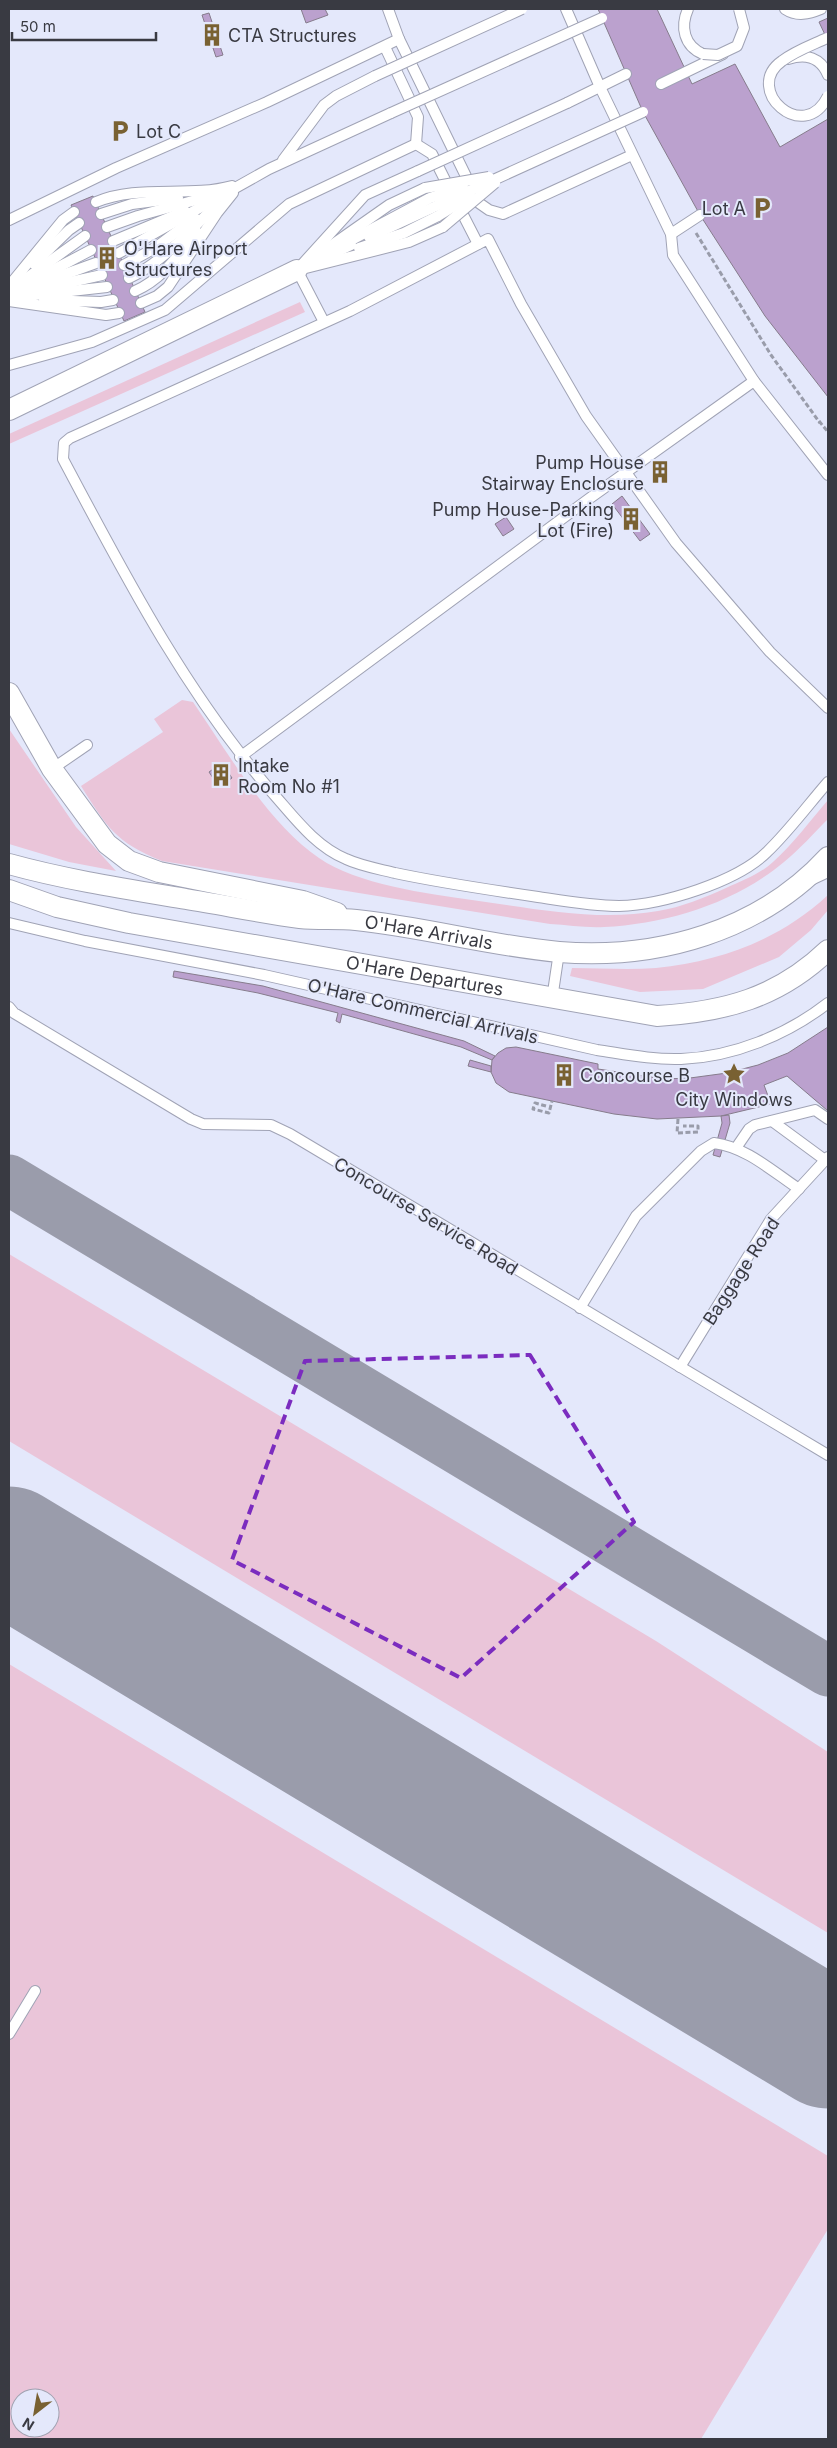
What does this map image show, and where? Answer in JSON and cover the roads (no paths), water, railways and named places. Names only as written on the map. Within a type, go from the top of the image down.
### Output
[{"type":"street","points":[[9,410],[297,270]]},
{"type":"street","points":[[9,693],[52,769],[107,844],[129,861],[159,872],[303,901],[355,920]]},
{"type":"street","name":"O'Hare Arrivals","points":[[9,864],[100,884],[292,916],[355,920],[559,952],[614,954],[659,948],[719,931],[770,905],[798,885],[828,856]]},
{"type":"street","name":"O'Hare Departures","points":[[9,890],[57,907],[129,922],[552,999],[657,1016],[687,1015],[736,1005],[759,997],[782,986],[813,965],[828,950]]},
{"type":"lane","points":[[388,9],[399,39],[479,203],[489,210],[502,214],[632,155]]},
{"type":"lane","points":[[280,163],[324,105],[336,96],[374,76],[522,9]]},
{"type":"lane","points":[[566,9],[600,87],[671,234],[673,255],[754,381],[828,475]]},
{"type":"lane","points":[[688,9],[684,18],[683,28],[691,46],[709,56],[728,52]]},
{"type":"lane","points":[[660,84],[686,73],[737,46],[742,38],[744,28],[739,9]]},
{"type":"lane","points":[[785,9],[798,14],[819,9]]},
{"type":"lane","points":[[118,253],[280,163],[602,18]]},
{"type":"lane","points":[[828,38],[781,61],[774,68],[770,83],[772,98],[778,106],[795,116],[806,116],[823,106],[828,96]]},
{"type":"lane","points":[[9,220],[156,150],[267,102],[399,39]]},
{"type":"lane","points":[[385,47],[418,117],[416,144]]},
{"type":"lane","points":[[781,61],[800,55],[810,57],[819,62],[828,75]]},
{"type":"lane","points":[[297,270],[365,195],[626,74]]},
{"type":"lane","points":[[297,270],[432,202],[505,174],[643,112]]},
{"type":"lane","points":[[416,144],[432,154],[478,244]]},
{"type":"lane","points":[[9,365],[92,342],[165,310],[289,204],[416,144]]},
{"type":"lane","points":[[297,270],[409,242],[443,227],[505,174]]},
{"type":"lane","points":[[297,270],[389,205],[432,202],[505,174]]},
{"type":"lane","points":[[96,202],[108,197],[126,194],[203,192],[242,184]]},
{"type":"lane","points":[[101,214],[116,208],[203,195],[242,184]]},
{"type":"lane","points":[[107,227],[138,216],[204,198],[242,184]]},
{"type":"lane","points":[[113,241],[207,202],[242,184]]},
{"type":"lane","points":[[124,265],[155,248],[242,184]]},
{"type":"lane","points":[[129,278],[145,271],[242,184]]},
{"type":"lane","points":[[135,290],[151,284],[162,274],[214,212],[242,184]]},
{"type":"lane","points":[[141,303],[157,296],[168,286],[216,213],[242,184]]},
{"type":"lane","points":[[9,294],[63,220],[74,212]]},
{"type":"lane","points":[[671,234],[700,215]]},
{"type":"lane","points":[[9,294],[69,230],[79,223]]},
{"type":"lane","points":[[9,294],[85,236]]},
{"type":"lane","points":[[828,708],[770,652],[676,543],[586,416],[552,361],[488,239],[424,274],[324,322],[70,438],[64,443],[63,459],[138,600],[190,683],[240,757],[306,832],[344,859],[372,868],[449,884],[582,903],[618,906],[657,901],[688,893],[742,870],[766,853],[828,782]]},
{"type":"lane","points":[[9,294],[91,250]]},
{"type":"lane","points":[[9,294],[96,263]]},
{"type":"lane","points":[[297,270],[324,322]]},
{"type":"lane","points":[[9,294],[102,275]]},
{"type":"lane","points":[[9,294],[107,287]]},
{"type":"lane","points":[[9,294],[101,302],[113,300]]},
{"type":"lane","points":[[9,294],[106,315],[119,313]]},
{"type":"lane","points":[[240,757],[754,381]]},
{"type":"lane","points":[[52,769],[87,745]]},
{"type":"lane","points":[[798,885],[828,872]]},
{"type":"lane","name":"O'Hare Commercial Arrivals","points":[[9,923],[85,941],[264,975],[597,1050],[653,1058],[680,1059],[742,1049],[797,1024],[828,1003]]},
{"type":"lane","points":[[552,999],[559,952]]},
{"type":"lane","name":"Concourse Service Road","points":[[12,1010],[191,1120],[203,1124],[271,1125],[290,1134],[828,1455]]},
{"type":"lane","points":[[736,1148],[749,1129],[772,1121],[815,1110],[828,1119]]},
{"type":"lane","points":[[772,1121],[825,1163]]},
{"type":"lane","points":[[580,1308],[636,1216],[702,1151],[714,1143],[736,1148],[799,1189]]},
{"type":"lane","name":"Baggage Road","points":[[680,1367],[771,1219],[825,1163]]},
{"type":"lane","points":[[9,2034],[35,1991]]},
{"type":"place","name":"CTA Structures","points":[[212,35]]},
{"type":"place","name":"Lot C","points":[[120,131]]},
{"type":"place","name":"Lot A","points":[[762,208]]},
{"type":"place","name":"O'Hare Airport Structures","points":[[107,258]]},
{"type":"place","name":"Pump House Stairway Enclosure","points":[[660,472]]},
{"type":"place","name":"Pump House-Parking Lot (Fire)","points":[[631,519]]},
{"type":"place","name":"Intake Room No #1","points":[[221,775]]},
{"type":"place","name":"City Windows","points":[[734,1074]]},
{"type":"place","name":"Concourse B","points":[[564,1075]]}]
